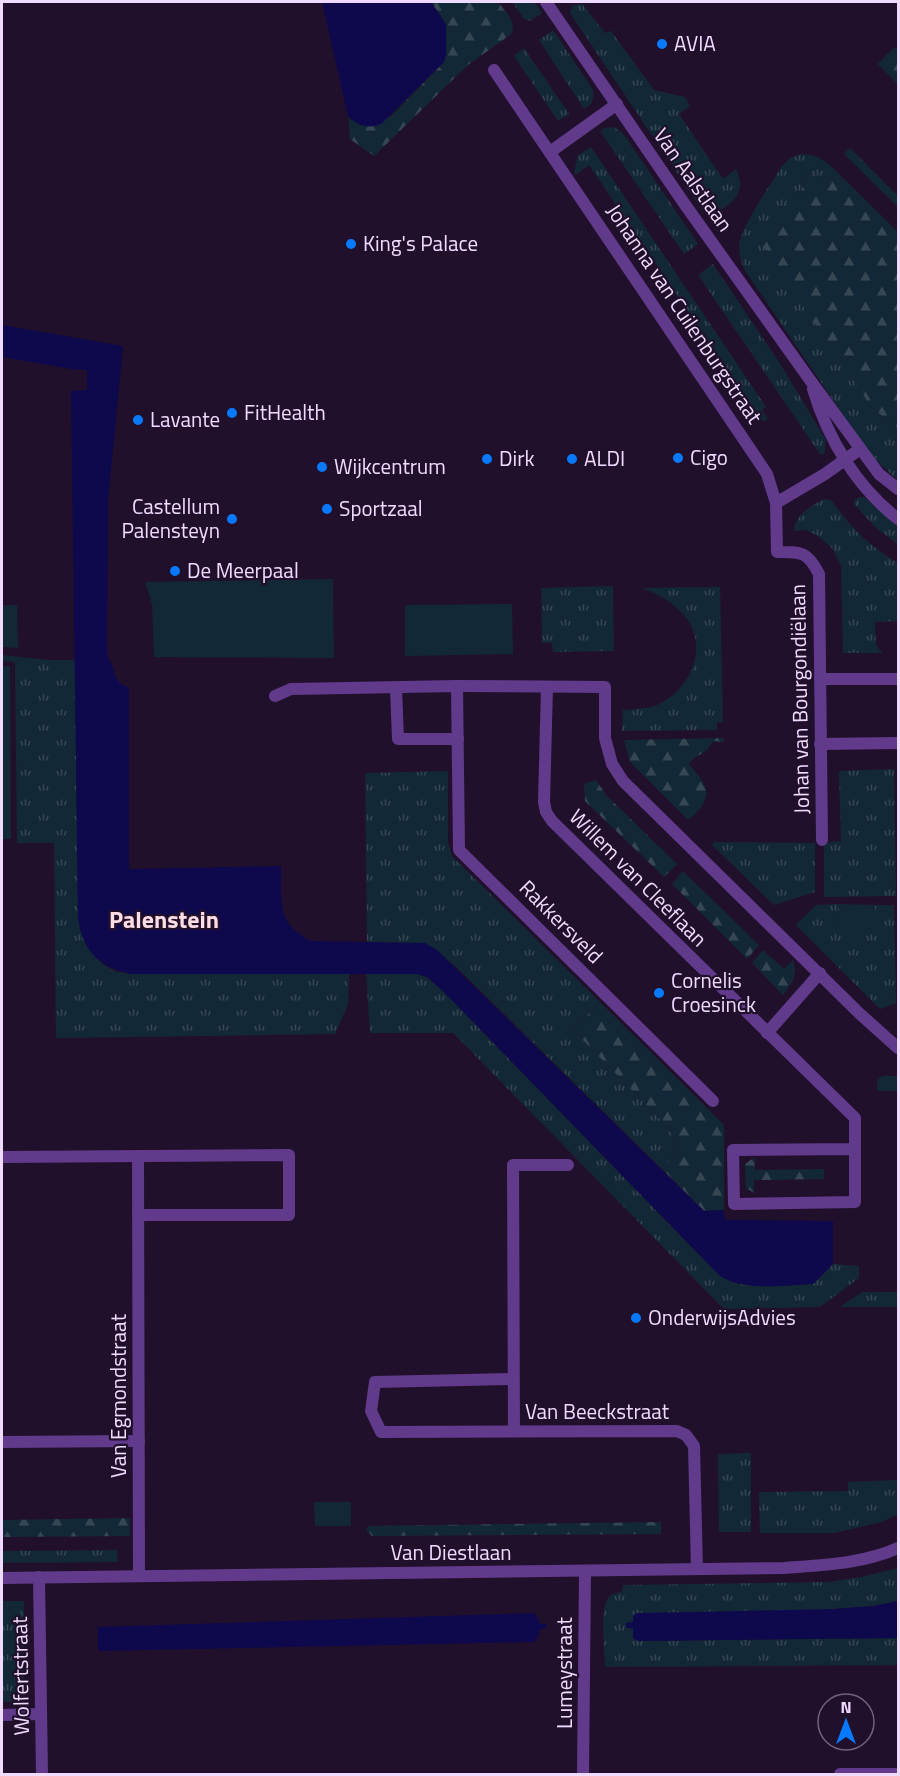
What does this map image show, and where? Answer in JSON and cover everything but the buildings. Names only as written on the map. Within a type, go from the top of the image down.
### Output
[{"type":"street","name":"Van Aalstlaan","points":[[546,2],[686,206],[810,380],[879,474],[898,489]]},
{"type":"street","name":"Johanna van Cuilenburgstraat","points":[[494,70],[767,474],[776,503],[777,552]]},
{"type":"street","points":[[550,152],[617,104]]},
{"type":"street","name":"Van Aalstlaan","points":[[810,380],[821,416],[844,459],[881,506],[898,519]]},
{"type":"street","points":[[776,503],[825,474],[860,449]]},
{"type":"street","name":"Johan van Bourgondiëlaan","points":[[777,552],[801,552],[812,561],[819,574],[822,840]]},
{"type":"street","points":[[820,679],[898,679]]},
{"type":"street","name":"Rakkersveld","points":[[457,686],[459,850],[713,1101]]},
{"type":"street","name":"Willem van Cleeflaan","points":[[547,687],[544,802],[546,812],[552,821],[855,1118],[855,1149],[855,1202],[734,1204],[733,1150],[855,1149]]},
{"type":"street","points":[[275,696],[291,688],[605,687],[605,738],[612,764],[623,781],[860,1014],[898,1048]]},
{"type":"street","points":[[396,688],[398,740],[458,740]]},
{"type":"street","points":[[820,744],[898,743]]},
{"type":"street","points":[[767,1033],[820,973]]},
{"type":"street","points":[[2,1157],[289,1155],[289,1215],[138,1215]]},
{"type":"street","name":"Van Egmondstraat","points":[[138,1156],[139,1576]]},
{"type":"street","name":"Van Beeckstraat","points":[[514,1431],[512,1379],[513,1165],[568,1165]]},
{"type":"street","name":"Van Beeckstraat","points":[[512,1379],[375,1382],[371,1411],[381,1432],[677,1431],[686,1435],[694,1446],[697,1569]]},
{"type":"street","points":[[2,1442],[139,1441]]},
{"type":"street","name":"Van Diestlaan","points":[[2,1578],[784,1568],[845,1564],[886,1554],[898,1548]]},
{"type":"street","name":"Lumeystraat","points":[[583,1774],[585,1572]]},
{"type":"street","name":"Wolfertstraat","points":[[39,1577],[42,1774]]},
{"type":"street","points":[[2,1715],[40,1714]]},
{"type":"street","points":[[840,1774],[898,1774]]},
{"type":"green space","points":[[431,2],[498,2],[512,22],[512,31],[510,35],[468,65],[374,156],[350,139],[348,116],[351,120],[390,117],[444,62],[446,24]]},
{"type":"green space","points":[[512,2],[534,2],[542,13],[530,21],[524,19]]},
{"type":"green space","points":[[582,4],[605,33],[611,31],[654,90],[685,97],[690,106],[679,114],[723,179],[736,169],[739,177],[739,191],[727,206],[713,214],[702,210],[570,13],[573,5]]},
{"type":"green space","points":[[553,30],[593,90],[592,101],[584,109],[539,40]]},
{"type":"green space","points":[[895,47],[898,50],[898,84],[878,64]]},
{"type":"green space","points":[[524,48],[569,114],[558,121],[514,56]]},
{"type":"green space","points":[[612,127],[625,136],[698,244],[684,254],[600,131]]},
{"type":"green space","points":[[591,147],[766,407],[762,410],[768,419],[763,422],[589,165],[575,175],[578,155]]},
{"type":"green space","points":[[850,148],[898,196],[898,207],[844,154]]},
{"type":"green space","points":[[803,154],[822,159],[845,180],[807,174],[797,201],[775,220],[772,231],[872,408],[898,428],[898,481],[873,457],[858,437],[742,263],[739,246],[751,217],[782,166],[790,158]]},
{"type":"green space","points":[[807,174],[845,180],[898,232],[898,428],[872,408],[760,242],[772,231],[775,209],[794,202]]},
{"type":"green space","points":[[713,264],[781,365],[826,440],[824,454],[820,454],[698,275]]},
{"type":"green space","points":[[859,497],[864,497],[898,526],[898,544],[876,528],[854,504]]},
{"type":"green space","points":[[823,499],[831,500],[861,536],[898,563],[898,621],[875,622],[876,645],[882,653],[843,653],[841,566],[833,549],[818,536],[806,530],[794,531],[800,516]]},
{"type":"green space","points":[[333,579],[334,658],[154,657],[152,604],[145,582]]},
{"type":"green space","points":[[613,586],[614,651],[553,652],[552,643],[542,643],[541,588]]},
{"type":"green space","points":[[720,587],[723,722],[717,722],[717,730],[622,731],[623,710],[655,706],[680,688],[689,676],[696,649],[695,635],[689,621],[665,599],[642,588]]},
{"type":"green space","points":[[512,604],[513,654],[405,656],[405,605]]},
{"type":"green space","points":[[2,605],[17,605],[18,648],[2,647]]},
{"type":"green space","points":[[2,655],[47,660],[75,660],[78,917],[101,963],[114,971],[131,974],[349,974],[348,1004],[335,1034],[56,1038],[54,843],[17,843],[15,662],[2,661]]},
{"type":"green space","points":[[2,666],[10,666],[11,839],[2,839]]},
{"type":"green space","points":[[723,738],[724,742],[713,741],[707,750],[689,764],[703,781],[706,795],[700,809],[688,820],[630,762],[624,740]]},
{"type":"green space","points":[[894,769],[896,896],[824,897],[824,843],[841,841],[839,771]]},
{"type":"green space","points":[[448,771],[448,843],[452,856],[600,1002],[573,1030],[670,1131],[675,1147],[672,1158],[663,1170],[453,964],[425,943],[367,943],[365,773]]},
{"type":"green space","points":[[596,780],[606,795],[677,864],[664,877],[585,801],[584,784]]},
{"type":"green space","points":[[715,842],[815,843],[815,892],[774,905],[712,845]]},
{"type":"green space","points":[[683,871],[759,945],[747,959],[672,884]]},
{"type":"green space","points":[[839,904],[839,932],[874,932],[875,905],[894,905],[896,1003],[880,1009],[796,925],[816,905]]},
{"type":"green space","points":[[839,904],[875,905],[875,932],[838,932]]},
{"type":"green space","points":[[763,950],[784,969],[793,960],[795,970],[793,979],[783,995],[752,963]]},
{"type":"green space","points":[[366,973],[417,974],[427,977],[719,1275],[740,1284],[752,1286],[813,1284],[833,1264],[859,1266],[859,1278],[820,1307],[724,1309],[453,1033],[370,1033]]},
{"type":"green space","points":[[600,1002],[724,1125],[724,1210],[704,1211],[663,1170],[672,1158],[675,1147],[670,1131],[573,1030]]},
{"type":"green space","points":[[882,1076],[898,1076],[898,1091],[877,1091],[877,1081]]},
{"type":"green space","points":[[755,1157],[755,1170],[824,1169],[824,1179],[754,1180],[754,1193],[746,1188],[745,1164]]},
{"type":"green space","points":[[862,1292],[898,1292],[898,1307],[840,1307]]},
{"type":"green space","points":[[751,1453],[751,1532],[719,1532],[718,1454]]},
{"type":"green space","points":[[898,1480],[898,1514],[882,1522],[834,1533],[760,1533],[759,1492],[848,1491],[848,1482]]},
{"type":"green space","points":[[314,1502],[351,1502],[351,1526],[315,1526]]},
{"type":"green space","points":[[130,1518],[130,1536],[2,1537],[2,1520]]},
{"type":"green space","points":[[661,1522],[661,1534],[372,1536],[366,1530],[368,1526]]},
{"type":"green space","points":[[117,1550],[118,1562],[2,1563],[2,1551]]},
{"type":"green space","points":[[898,1568],[898,1601],[874,1606],[626,1623],[633,1628],[638,1641],[898,1638],[898,1665],[605,1667],[604,1610],[609,1597],[622,1592],[623,1585],[829,1582]]},
{"type":"green space","points":[[2,1601],[24,1601],[24,1702],[2,1702]]},
{"type":"shaded area","points":[[322,2],[431,2],[446,24],[444,62],[381,124],[367,126],[359,124],[348,116]]},
{"type":"shaded area","points":[[2,325],[123,346],[108,501],[107,647],[117,679],[121,684],[129,687],[129,869],[281,866],[281,901],[286,919],[299,934],[311,941],[425,943],[437,950],[704,1211],[724,1210],[725,1220],[833,1221],[833,1264],[813,1284],[752,1286],[740,1284],[719,1275],[427,977],[417,974],[131,974],[110,967],[94,956],[83,939],[78,917],[71,391],[87,390],[87,370],[2,357]]},
{"type":"shaded area","points":[[898,1601],[898,1638],[638,1641],[633,1638],[633,1628],[626,1628],[626,1623],[633,1622],[633,1616],[636,1613],[834,1609],[874,1606]]},
{"type":"shaded area","points":[[534,1613],[540,1624],[546,1624],[546,1629],[540,1629],[538,1638],[534,1642],[98,1651],[98,1627]]},
{"type":"place","name":"AVIA","points":[[662,44]]},
{"type":"place","name":"King's Palace","points":[[351,244]]},
{"type":"place","name":"FitHealth","points":[[232,413]]},
{"type":"place","name":"Lavante","points":[[138,420]]},
{"type":"place","name":"Cigo","points":[[678,458]]},
{"type":"place","name":"Dirk","points":[[487,459]]},
{"type":"place","name":"ALDI","points":[[572,459]]},
{"type":"place","name":"Wijkcentrum","points":[[322,467]]},
{"type":"place","name":"Sportzaal","points":[[327,509]]},
{"type":"place","name":"Castellum Palensteyn","points":[[232,519]]},
{"type":"place","name":"De Meerpaal","points":[[175,571]]},
{"type":"place","name":"Cornelis Croesinck","points":[[659,993]]},
{"type":"place","name":"OnderwijsAdvies","points":[[636,1318]]},
{"type":"district","name":"Palenstein","points":[[164,920]]}]
